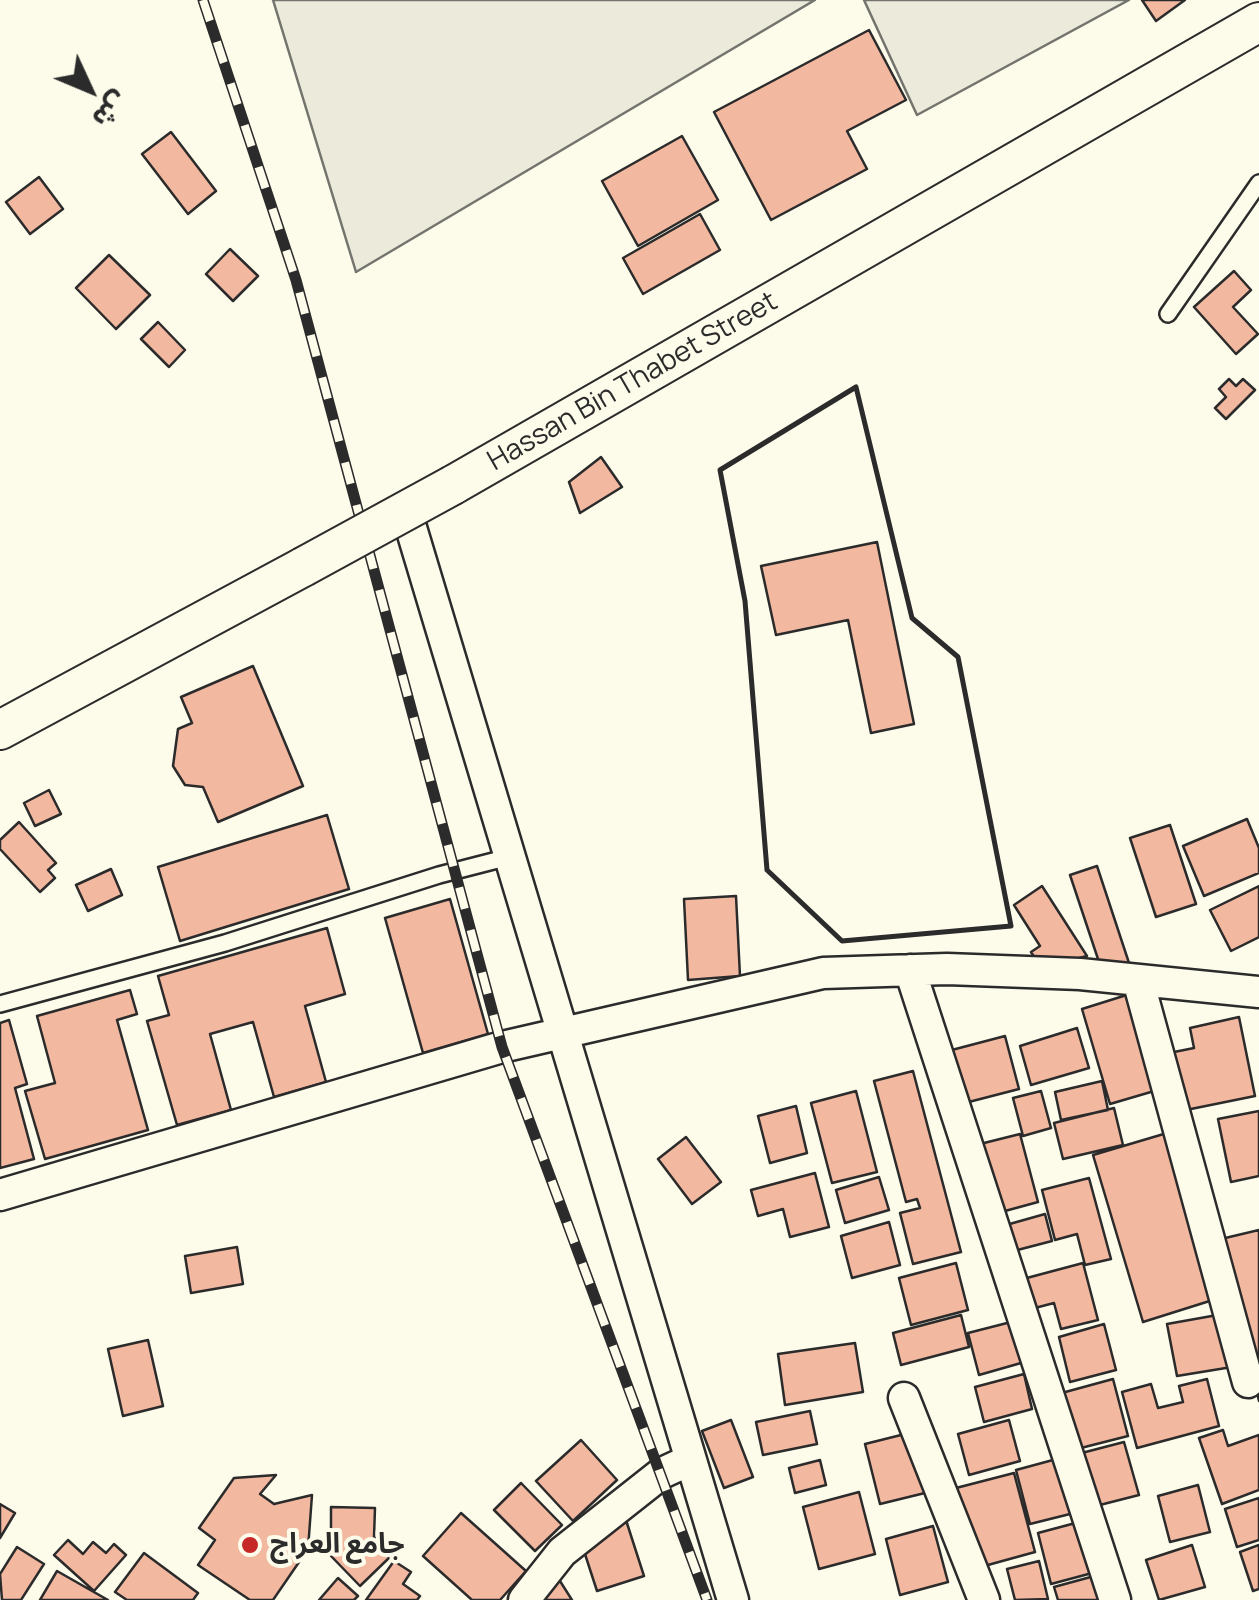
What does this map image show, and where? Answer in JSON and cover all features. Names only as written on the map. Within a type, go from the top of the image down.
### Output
[{"type":"street","name":"Hassan Bin Thabet Street","points":[[0,730],[453,485],[1259,24]]},
{"type":"street","points":[[406,510],[733,1600]]},
{"type":"street","points":[[910,970],[1115,1600]]},
{"type":"street","points":[[0,1194],[502,1046],[823,972],[1080,974],[1259,992]]},
{"type":"street","points":[[1138,980],[1248,1382]]},
{"type":"street","points":[[904,1398],[984,1600]]},
{"type":"street","points":[[524,1600],[562,1552],[662,1473],[690,1460]]},
{"type":"lane","points":[[1168,314],[1259,183]]},
{"type":"lane","points":[[0,1004],[225,943],[438,875],[509,857]]},
{"type":"shaded area","points":[[273,0],[815,0],[356,272]]},
{"type":"shaded area","points":[[864,0],[1129,0],[917,115]]},
{"type":"building","points":[[1142,0],[1185,0],[1156,21]]},
{"type":"building","points":[[869,30],[906,100],[847,131],[867,169],[771,220],[714,112]]},
{"type":"building","points":[[171,132],[216,191],[188,214],[142,154]]},
{"type":"building","points":[[682,136],[718,200],[638,246],[602,181]]},
{"type":"building","points":[[39,177],[63,209],[30,234],[6,202]]},
{"type":"building","points":[[700,214],[720,250],[643,294],[623,258]]},
{"type":"building","points":[[230,249],[258,276],[233,301],[206,274]]},
{"type":"building","points":[[109,255],[150,295],[116,329],[76,288]]},
{"type":"building","points":[[1234,271],[1251,290],[1233,307],[1258,334],[1236,354],[1194,307]]},
{"type":"building","points":[[158,322],[185,350],[169,367],[141,339]]},
{"type":"building","points":[[1229,379],[1236,386],[1243,379],[1255,390],[1226,419],[1215,408],[1226,397],[1219,389]]},
{"type":"building","points":[[601,457],[622,487],[580,513],[569,482]]},
{"type":"building","points":[[877,542],[914,724],[871,733],[848,620],[776,635],[761,566]]},
{"type":"building","points":[[253,666],[303,786],[218,822],[203,787],[185,785],[173,766],[178,729],[192,723],[181,697]]},
{"type":"building","points":[[49,790],[61,814],[35,826],[24,803]]},
{"type":"building","points":[[327,815],[349,889],[180,941],[158,867]]},
{"type":"building","points":[[1247,819],[1259,848],[1259,873],[1204,896],[1183,846]]},
{"type":"building","points":[[19,822],[56,863],[48,870],[55,878],[40,892],[0,849],[0,840]]},
{"type":"building","points":[[1170,825],[1196,904],[1156,917],[1130,838]]},
{"type":"building","points":[[1097,866],[1130,966],[1100,965],[1070,875]]},
{"type":"building","points":[[111,869],[122,895],[88,911],[76,885]]},
{"type":"building","points":[[1042,886],[1087,956],[1041,968],[1031,952],[1040,946],[1014,905]]},
{"type":"building","points":[[1259,886],[1259,937],[1231,951],[1210,910]]},
{"type":"building","points":[[736,896],[740,976],[688,980],[684,899]]},
{"type":"building","points":[[450,899],[488,1034],[423,1053],[385,918]]},
{"type":"building","points":[[327,928],[345,994],[305,1006],[326,1082],[274,1097],[253,1022],[210,1034],[231,1110],[177,1125],[147,1021],[169,1015],[158,976]]},
{"type":"building","points":[[130,990],[137,1014],[117,1020],[148,1130],[45,1159],[25,1091],[55,1083],[37,1016]]},
{"type":"building","points":[[1133,993],[1161,1089],[1110,1104],[1082,1009]]},
{"type":"building","points":[[1239,1017],[1255,1096],[1186,1110],[1174,1052],[1194,1048],[1190,1028]]},
{"type":"building","points":[[9,1020],[27,1084],[15,1088],[34,1159],[0,1168],[0,1023]]},
{"type":"building","points":[[1077,1028],[1089,1068],[1031,1085],[1020,1046]]},
{"type":"building","points":[[1005,1036],[1019,1089],[961,1104],[948,1051]]},
{"type":"building","points":[[913,1071],[961,1252],[913,1264],[900,1213],[920,1208],[917,1199],[906,1202],[874,1081]]},
{"type":"building","points":[[1102,1081],[1108,1110],[1061,1120],[1055,1092]]},
{"type":"building","points":[[856,1091],[877,1172],[832,1183],[811,1103]]},
{"type":"building","points":[[1041,1091],[1051,1128],[1023,1136],[1013,1098]]},
{"type":"building","points":[[796,1106],[807,1153],[770,1163],[758,1116]]},
{"type":"building","points":[[1114,1108],[1123,1145],[1063,1159],[1054,1123]]},
{"type":"building","points":[[1259,1111],[1259,1176],[1231,1182],[1218,1119]]},
{"type":"building","points":[[1167,1133],[1216,1299],[1143,1322],[1093,1155]]},
{"type":"building","points":[[1020,1134],[1038,1202],[994,1214],[976,1145]]},
{"type":"building","points":[[686,1137],[721,1182],[692,1204],[658,1159]]},
{"type":"building","points":[[815,1173],[829,1227],[790,1237],[783,1209],[758,1216],[751,1190]]},
{"type":"building","points":[[879,1177],[889,1210],[845,1223],[836,1190]]},
{"type":"building","points":[[1089,1178],[1111,1259],[1085,1265],[1077,1234],[1055,1240],[1042,1190]]},
{"type":"building","points":[[1045,1214],[1052,1241],[1006,1253],[999,1227]]},
{"type":"building","points":[[889,1222],[900,1265],[852,1278],[841,1236]]},
{"type":"building","points":[[1259,1230],[1259,1401],[1221,1239]]},
{"type":"building","points":[[237,1247],[243,1284],[191,1293],[185,1256]]},
{"type":"building","points":[[956,1263],[968,1310],[911,1325],[899,1278]]},
{"type":"building","points":[[1083,1263],[1098,1320],[1061,1329],[1054,1303],[1031,1309],[1023,1279]]},
{"type":"building","points":[[1223,1314],[1232,1367],[1177,1376],[1167,1324]]},
{"type":"building","points":[[961,1315],[969,1347],[901,1365],[893,1333]]},
{"type":"building","points":[[1011,1322],[1021,1363],[979,1375],[968,1333]]},
{"type":"building","points":[[1104,1324],[1116,1370],[1070,1382],[1059,1337]]},
{"type":"building","points":[[148,1340],[163,1406],[123,1416],[108,1349]]},
{"type":"building","points":[[855,1343],[863,1392],[785,1405],[778,1354]]},
{"type":"building","points":[[1024,1374],[1032,1409],[984,1422],[975,1387]]},
{"type":"building","points":[[1113,1379],[1128,1436],[1073,1450],[1058,1394]]},
{"type":"building","points":[[1207,1379],[1219,1426],[1137,1448],[1122,1392],[1151,1384],[1158,1408],[1183,1402],[1179,1386]]},
{"type":"building","points":[[810,1411],[817,1444],[763,1455],[756,1422]]},
{"type":"building","points":[[731,1420],[753,1477],[724,1488],[702,1431]]},
{"type":"building","points":[[1009,1420],[1020,1461],[969,1475],[958,1434]]},
{"type":"building","points":[[1223,1430],[1228,1446],[1259,1435],[1259,1490],[1222,1504],[1199,1438]]},
{"type":"building","points":[[913,1432],[929,1492],[880,1504],[865,1444]]},
{"type":"building","points":[[581,1440],[617,1480],[573,1521],[536,1481]]},
{"type":"building","points":[[1124,1442],[1139,1495],[1088,1508],[1074,1455]]},
{"type":"building","points":[[1064,1457],[1078,1512],[1030,1524],[1016,1470]]},
{"type":"building","points":[[820,1460],[826,1485],[795,1493],[789,1468]]},
{"type":"building","points":[[1014,1473],[1035,1552],[977,1568],[956,1488]]},
{"type":"building","points":[[276,1475],[260,1494],[274,1504],[312,1495],[308,1549],[273,1600],[250,1600],[198,1565],[215,1540],[199,1528],[234,1478]]},
{"type":"building","points":[[521,1483],[562,1525],[535,1551],[494,1510]]},
{"type":"building","points":[[1198,1485],[1210,1532],[1170,1542],[1158,1496]]},
{"type":"building","points":[[859,1492],[875,1554],[819,1569],[803,1507]]},
{"type":"building","points":[[1259,1498],[1259,1540],[1237,1547],[1225,1509]]},
{"type":"building","points":[[0,1504],[15,1513],[0,1538]]},
{"type":"building","points":[[331,1507],[375,1508],[374,1537],[392,1555],[360,1586],[331,1556]]},
{"type":"building","points":[[461,1513],[526,1571],[500,1600],[472,1600],[423,1556]]},
{"type":"building","points":[[625,1517],[644,1576],[597,1591],[583,1548]]},
{"type":"building","points":[[1083,1521],[1096,1572],[1051,1584],[1038,1533]]},
{"type":"building","points":[[933,1526],[948,1582],[900,1595],[886,1539]]},
{"type":"building","points":[[68,1540],[83,1554],[93,1542],[106,1553],[114,1544],[126,1555],[94,1591],[54,1555]]},
{"type":"building","points":[[1192,1545],[1205,1587],[1159,1600],[1146,1560]]},
{"type":"building","points":[[1259,1545],[1259,1589],[1253,1591],[1240,1552]]},
{"type":"building","points":[[17,1547],[44,1564],[21,1600],[2,1600],[0,1574]]},
{"type":"building","points":[[144,1553],[198,1593],[193,1600],[127,1600],[115,1592]]},
{"type":"building","points":[[394,1561],[411,1572],[403,1584],[420,1596],[417,1600],[366,1600]]},
{"type":"building","points":[[1039,1561],[1048,1599],[1015,1600],[1007,1569]]},
{"type":"building","points":[[553,1570],[572,1600],[532,1600]]},
{"type":"building","points":[[57,1571],[108,1600],[40,1600]]},
{"type":"building","points":[[1098,1575],[1105,1600],[1058,1600],[1054,1587]]},
{"type":"building","points":[[338,1578],[358,1596],[354,1600],[319,1600]]},
{"type":"railway","points":[[203,0],[296,280],[502,1047],[707,1600]]},
{"type":"wall","points":[[856,387],[912,618],[958,657],[1011,926],[842,941],[767,870],[745,601],[720,470],[856,387]]},
{"type":"place","name":"جامع العراج","points":[[250,1545]]}]
